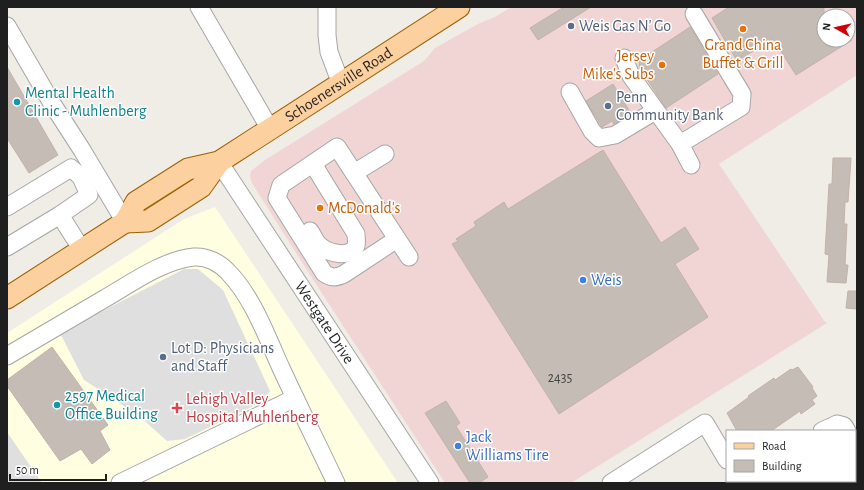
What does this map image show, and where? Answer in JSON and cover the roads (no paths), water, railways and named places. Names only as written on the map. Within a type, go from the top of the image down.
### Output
[{"type":"main road","name":"Schoenersville Road","points":[[7,298],[125,222],[136,202],[188,169],[219,162],[459,7]]},
{"type":"street","points":[[199,7],[270,129]]},
{"type":"street","points":[[327,7],[328,52],[341,84]]},
{"type":"street","points":[[680,144],[741,107],[742,94],[694,14]]},
{"type":"street","points":[[8,29],[53,105],[88,173],[125,222]]},
{"type":"street","points":[[624,58],[632,76],[655,111],[680,144],[691,165]]},
{"type":"street","points":[[570,92],[592,131],[599,138],[615,135],[655,111]]},
{"type":"street","points":[[397,239],[338,277],[332,277],[324,272],[277,198],[281,185],[337,147],[409,257]]},
{"type":"street","points":[[354,173],[385,154]]},
{"type":"street","name":"Westgate Drive","points":[[219,162],[430,483]]},
{"type":"street","points":[[281,185],[319,245],[328,252],[345,254],[352,251],[355,246],[356,234],[313,164]]},
{"type":"street","points":[[7,207],[71,168],[88,173]]},
{"type":"street","points":[[7,247],[60,215],[89,195],[88,173]]},
{"type":"street","points":[[60,215],[82,250]]},
{"type":"street","points":[[7,356],[133,282],[164,266],[195,257],[208,259],[218,263],[238,283],[256,314],[336,483]]},
{"type":"street","points":[[120,483],[295,398]]},
{"type":"street","points":[[611,483],[705,423],[726,458]]},
{"type":"street","points":[[824,430],[837,424],[844,426],[846,430]]},
{"type":"place","name":"Weis Gas N' Go","points":[[571,26]]},
{"type":"place","name":"Grand China Buffet & Grill","points":[[743,29]]},
{"type":"place","name":"Jersey Mike's Subs","points":[[662,65]]},
{"type":"place","name":"Mental Health Clinic - Muhlenberg","points":[[17,102]]},
{"type":"place","name":"Penn Community Bank","points":[[608,106]]},
{"type":"place","name":"McDonald's","points":[[320,208]]},
{"type":"place","name":"Weis","points":[[583,280]]},
{"type":"place","name":"Lot D: Physicians and Staff","points":[[163,357]]},
{"type":"place","name":"2597 Medical Office Building","points":[[57,405]]},
{"type":"place","name":"Lehigh Valley Hospital Muhlenberg","points":[[177,408]]},
{"type":"place","name":"Jack Williams Tire","points":[[458,446]]}]
